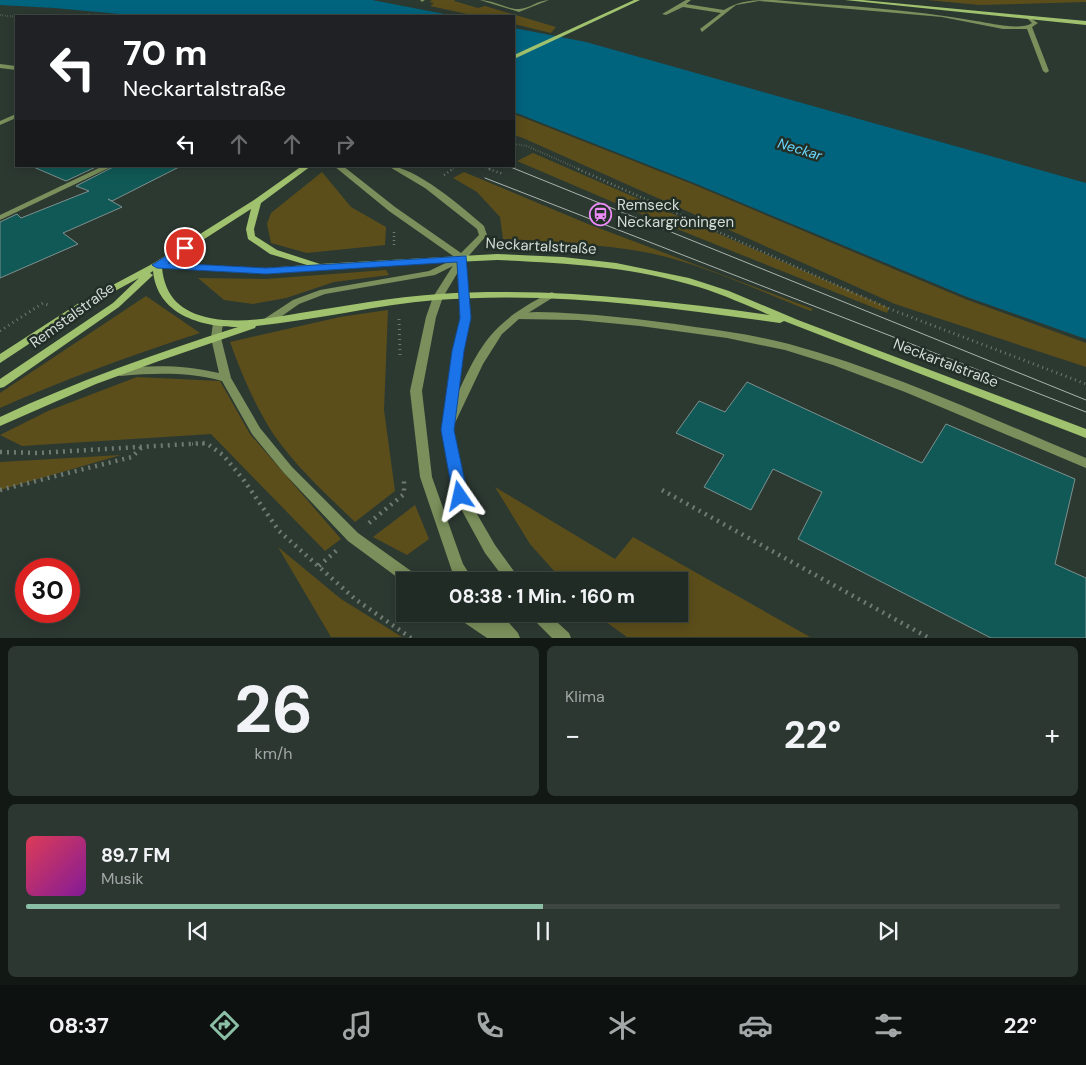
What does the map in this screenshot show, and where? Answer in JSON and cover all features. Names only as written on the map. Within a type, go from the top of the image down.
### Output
[{"type":"main road","points":[[515,57],[638,0]]},
{"type":"main road","points":[[847,0],[1086,23]]},
{"type":"main road","name":"Remstalstraße","points":[[0,359],[82,305],[157,265],[257,202],[307,167]]},
{"type":"main road","points":[[257,202],[250,229],[251,237],[264,249],[280,256],[326,268]]},
{"type":"main road","name":"Neckartalstraße","points":[[157,265],[266,271],[498,257],[563,260],[616,266],[689,281],[726,293],[794,322],[1086,434]]},
{"type":"main road","points":[[157,265],[160,284],[168,299],[177,308],[194,317],[218,323],[240,324],[268,321]]},
{"type":"main road","name":"Remstalstraße","points":[[0,384],[116,305],[157,265]]},
{"type":"main road","name":"Neckartalstraße","points":[[268,321],[438,297],[552,295],[644,302],[794,322]]},
{"type":"main road","points":[[0,422],[33,405],[115,372],[268,321]]},
{"type":"street","points":[[481,1],[510,12],[519,11],[547,0]]},
{"type":"street","points":[[664,14],[689,0]]},
{"type":"street","points":[[702,30],[735,4],[759,0],[942,16],[1003,27],[1029,27],[1035,23],[1029,18]]},
{"type":"street","points":[[682,5],[725,12]]},
{"type":"street","points":[[1029,27],[1046,71]]},
{"type":"street","points":[[0,66],[15,68]]},
{"type":"street","points":[[0,123],[15,116]]},
{"type":"street","points":[[0,218],[107,167]]},
{"type":"street","points":[[339,167],[392,209],[462,258]]},
{"type":"street","points":[[394,167],[428,186],[481,228],[483,235],[462,258],[438,297],[431,317],[416,391],[426,477],[457,566],[461,572]]},
{"type":"street","points":[[462,258],[466,318],[458,351],[448,430],[460,496],[490,549],[507,572]]},
{"type":"street","points":[[268,321],[296,302],[323,292],[432,272],[462,258]]},
{"type":"street","points":[[448,430],[486,348],[498,332],[516,316],[552,295]]},
{"type":"street","points":[[516,316],[573,315],[636,322],[737,336],[799,350],[867,373],[1086,463]]},
{"type":"street","points":[[218,323],[216,338],[226,378],[256,431],[288,470],[353,537],[401,572]]},
{"type":"street","points":[[115,372],[168,368],[197,370],[226,378]]},
{"type":"street","points":[[476,622],[501,638]]},
{"type":"street","points":[[498,622],[513,638]]},
{"type":"street","points":[[547,622],[564,638]]},
{"type":"path","points":[[1,16],[15,17]]},
{"type":"path","points":[[515,144],[527,146],[895,311],[1086,384]]},
{"type":"path","points":[[484,167],[503,174]]},
{"type":"path","points":[[392,209],[377,218],[394,231],[394,262]]},
{"type":"path","points":[[399,302],[401,364]]},
{"type":"path","points":[[0,452],[38,453],[206,443],[223,455],[233,467],[279,531],[355,600],[411,638]]},
{"type":"path","points":[[0,490],[132,457],[142,447]]},
{"type":"path","points":[[319,566],[404,494],[404,475]]},
{"type":"path","points":[[662,490],[929,638]]},
{"type":"shaded area","points":[[432,0],[455,0],[478,8],[485,6],[556,27],[551,33],[515,24],[515,15],[471,15],[430,6],[434,3],[429,2]]},
{"type":"shaded area","points":[[927,0],[1086,0],[1086,2],[980,5]]},
{"type":"shaded area","points":[[515,114],[692,184],[965,299],[1086,343],[1086,367],[895,304],[515,135]]},
{"type":"shaded area","points":[[533,153],[889,308],[887,313],[662,223],[517,161]]},
{"type":"shaded area","points":[[322,172],[351,207],[386,227],[385,245],[307,253],[271,243],[267,224],[271,213]]},
{"type":"shaded area","points":[[464,172],[588,224],[813,309],[811,311],[707,270],[644,252],[592,245],[503,239],[500,217],[477,192],[453,178]]},
{"type":"shaded area","points":[[386,270],[389,275],[334,282],[286,298],[253,304],[224,300],[198,278],[266,279]]},
{"type":"shaded area","points":[[146,296],[200,333],[99,368],[0,408],[0,393]]},
{"type":"shaded area","points":[[388,310],[384,410],[395,491],[355,522],[302,470],[274,435],[249,390],[230,342],[340,317]]},
{"type":"shaded area","points":[[137,377],[220,381],[250,434],[341,539],[325,551],[211,434],[22,446],[0,435],[48,411]]},
{"type":"shaded area","points":[[121,455],[0,490],[0,462]]},
{"type":"shaded area","points":[[495,487],[615,559],[633,537],[810,637],[627,637],[606,622],[688,622],[688,572],[555,572],[530,544]]},
{"type":"shaded area","points":[[415,505],[429,539],[407,555],[373,537]]},
{"type":"shaded area","points":[[278,547],[341,599],[402,637],[331,637]]},
{"type":"water","points":[[0,0],[372,0],[450,15],[130,15],[0,5]]},
{"type":"water","name":"Neckar","points":[[515,28],[586,42],[1086,183],[1086,339],[967,297],[694,183],[515,112]]},
{"type":"building","points":[[33,167],[96,167],[66,181]]},
{"type":"building","points":[[113,167],[179,167],[112,201],[108,199],[122,207],[63,233],[78,244],[0,278],[0,222],[17,214],[21,218],[89,191],[76,186]]},
{"type":"building","points":[[747,382],[922,463],[946,424],[1075,479],[1055,564],[1086,578],[1086,638],[991,638],[798,539],[822,492],[773,469],[751,510],[704,487],[724,455],[676,433],[699,401],[725,412]]},
{"type":"tram line","points":[[510,167],[1086,400]]},
{"type":"tram line","points":[[485,178],[1086,412]]},
{"type":"place","name":"Remseck Neckargröningen","points":[[601,214]]},
{"type":"route","points":[[185,248],[157,265],[217,270],[266,271],[462,258],[466,318],[458,351],[448,430],[460,496]]}]
